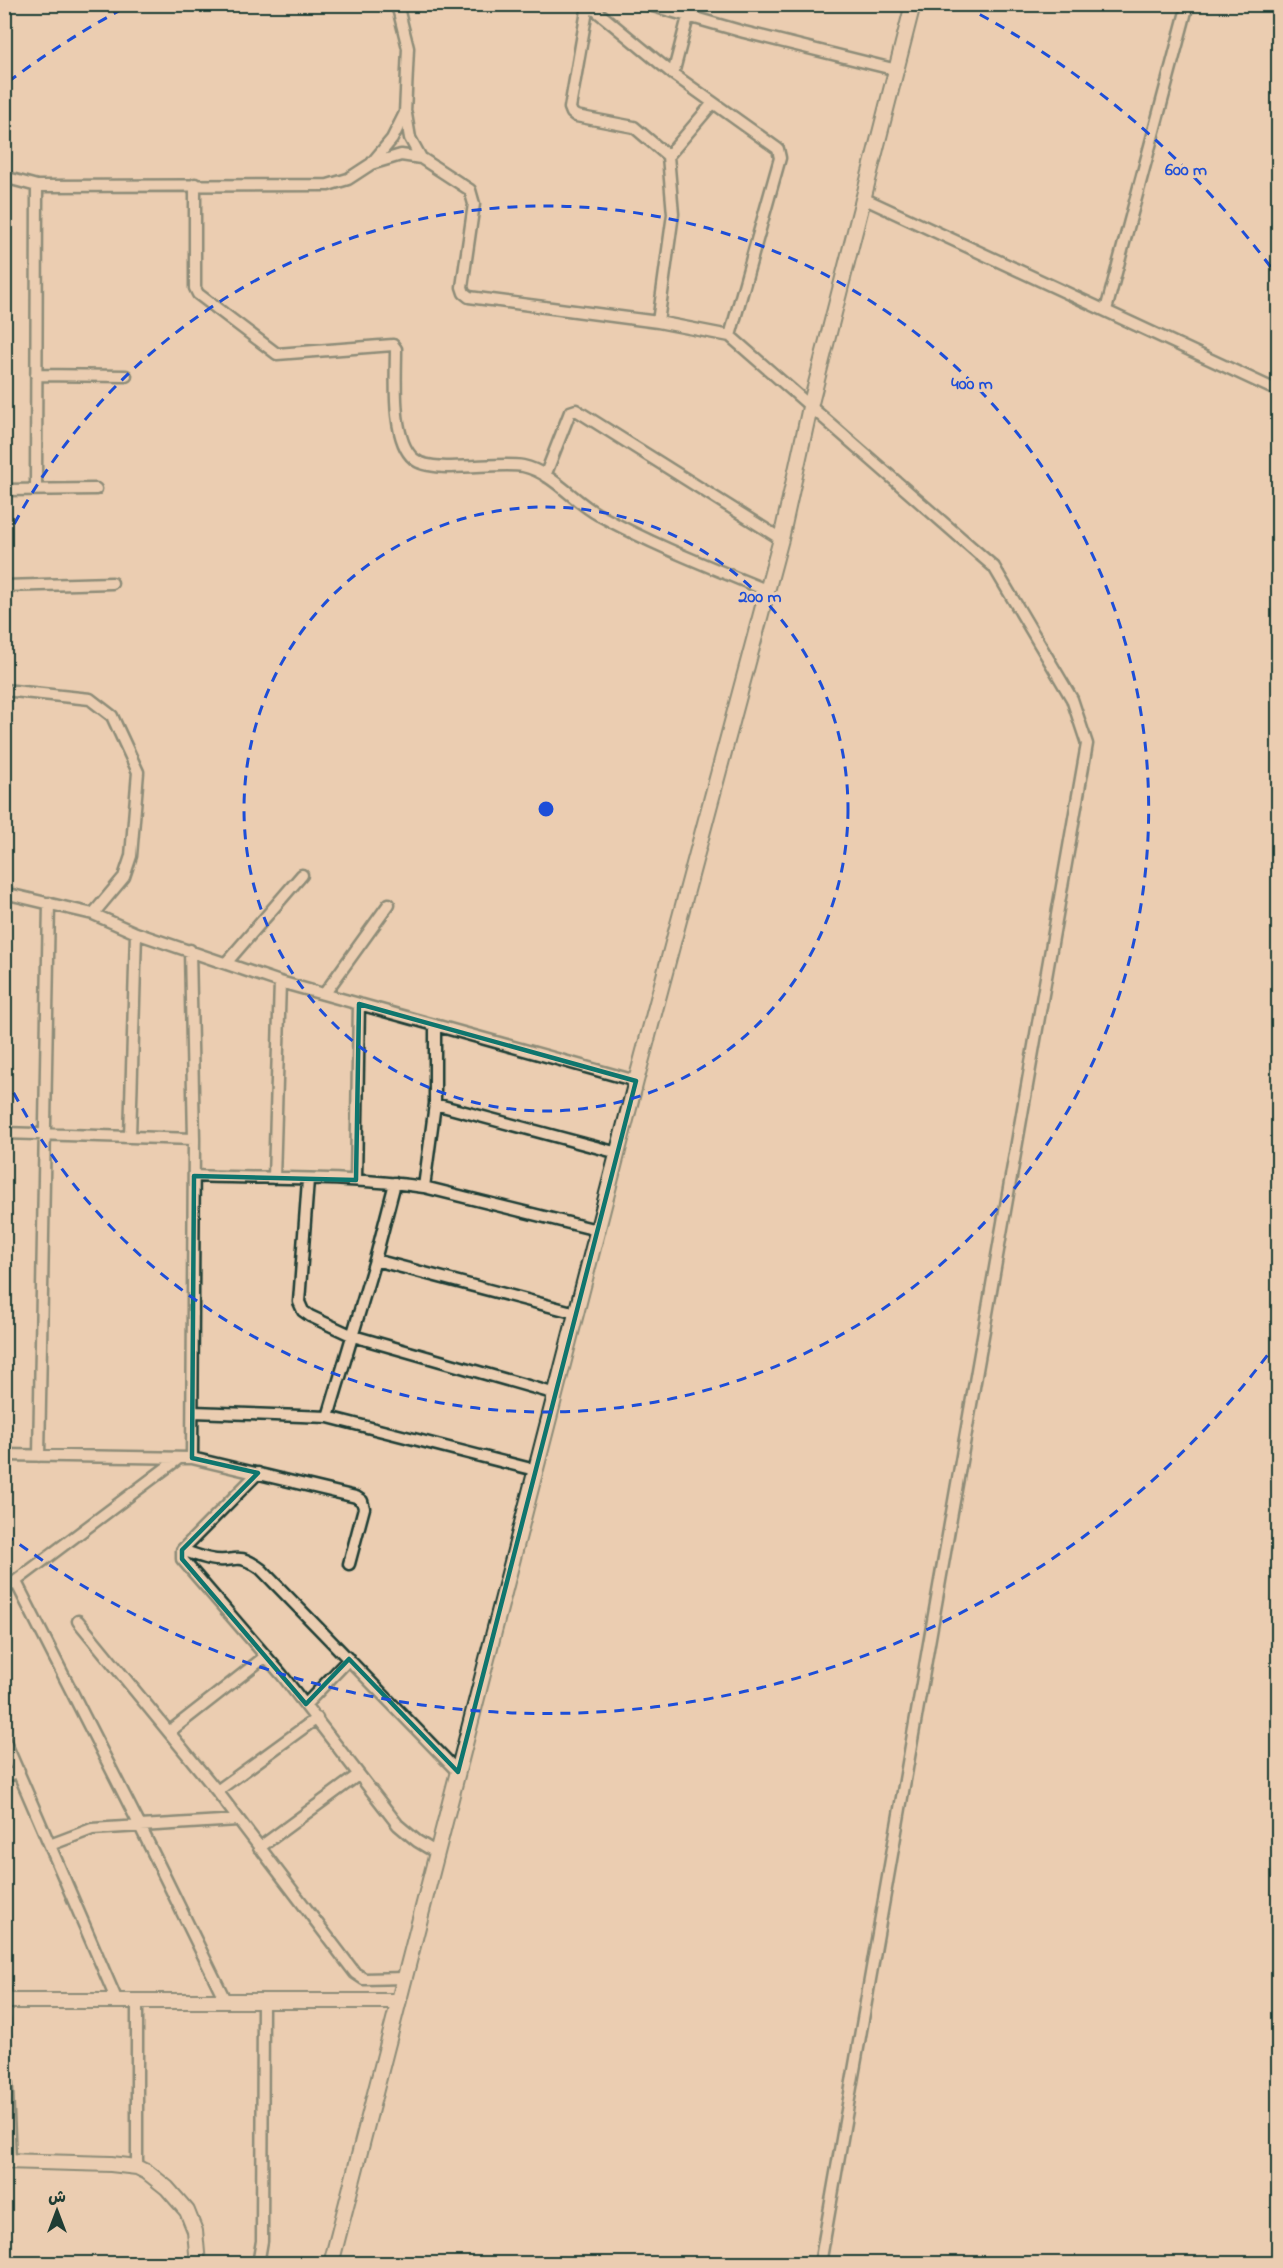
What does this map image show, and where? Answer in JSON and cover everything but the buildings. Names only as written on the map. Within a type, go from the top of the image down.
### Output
[{"type":"street","points":[[395,4],[408,48],[405,113],[410,138],[421,158]]},
{"type":"street","points":[[646,4],[688,17],[897,70]]},
{"type":"street","points":[[331,2264],[597,1230],[781,539],[810,406],[914,4]]},
{"type":"street","points":[[1106,310],[1188,4]]},
{"type":"street","points":[[658,322],[673,214],[668,156],[634,127],[576,116],[572,113],[570,108],[588,5],[673,74],[778,149],[780,154],[730,336]]},
{"type":"street","points":[[673,74],[688,17]]},
{"type":"street","points":[[668,156],[713,103]]},
{"type":"street","points":[[371,164],[392,138],[405,113]]},
{"type":"street","points":[[4,177],[37,186],[328,185],[348,178],[371,164],[401,155],[421,158],[470,190],[473,196],[474,204],[462,287],[464,293],[469,297],[658,322],[730,336],[994,567],[1072,699],[1087,744],[820,2264]]},
{"type":"street","points":[[195,184],[195,288],[198,294],[277,354],[393,345],[396,349],[396,398],[402,440],[405,448],[415,460],[435,466],[522,466],[545,476],[596,514],[650,542],[766,590]]},
{"type":"street","points":[[36,489],[37,186]]},
{"type":"street","points":[[865,199],[1278,391]]},
{"type":"street","points":[[36,375],[126,376]]},
{"type":"street","points":[[545,476],[570,412],[576,410],[781,539]]},
{"type":"street","points":[[4,490],[96,489]]},
{"type":"street","points":[[4,585],[112,582]]},
{"type":"street","points":[[4,690],[90,699],[112,716],[138,772],[131,856],[124,877],[93,914]]},
{"type":"street","points":[[226,963],[302,875]]},
{"type":"street","points":[[4,893],[93,914],[136,933],[280,982],[636,1081]]},
{"type":"street","points":[[39,1456],[49,903]]},
{"type":"street","points":[[325,993],[389,904]]},
{"type":"street","points":[[130,1137],[136,933]]},
{"type":"street","points":[[189,950],[194,1139],[192,1458]]},
{"type":"street","points":[[274,1178],[280,982]]},
{"type":"street","points":[[356,1180],[359,1004]]},
{"type":"street","points":[[424,1187],[435,1104],[435,1024]]},
{"type":"street","points":[[435,1104],[618,1153]]},
{"type":"street","points":[[4,1133],[194,1139]]},
{"type":"street","points":[[194,1176],[395,1183],[424,1187],[597,1230]]},
{"type":"street","points":[[308,1180],[299,1302],[303,1311],[353,1335],[556,1394]]},
{"type":"street","points":[[328,1417],[375,1260],[395,1183]]},
{"type":"street","points":[[375,1260],[576,1313]]},
{"type":"street","points":[[193,1412],[328,1417],[535,1470]]},
{"type":"street","points":[[4,1455],[178,1460],[192,1458],[356,1497],[362,1501],[364,1508],[349,1564]]},
{"type":"street","points":[[4,1590],[178,1460]]},
{"type":"street","points":[[258,1473],[182,1550],[182,1559],[306,1704],[398,1825],[417,1841],[437,1853]]},
{"type":"street","points":[[182,1550],[211,1560],[236,1557],[247,1559],[261,1569],[458,1772]]},
{"type":"street","points":[[16,1582],[225,2000]]},
{"type":"street","points":[[78,1621],[217,1791],[355,1973],[364,1979],[405,1978]]},
{"type":"street","points":[[169,1732],[266,1656]]},
{"type":"street","points":[[306,1704],[349,1659]]},
{"type":"street","points":[[217,1791],[317,1718]]},
{"type":"street","points":[[4,1739],[117,2001]]},
{"type":"street","points":[[4,1777],[19,1771]]},
{"type":"street","points":[[259,1848],[358,1775]]},
{"type":"street","points":[[50,1845],[92,1828],[238,1820]]},
{"type":"street","points":[[4,1987],[7,2001],[399,2001]]},
{"type":"street","points":[[137,2001],[137,2167]]},
{"type":"street","points":[[258,2264],[262,2241],[263,2002]]},
{"type":"street","points":[[4,2020],[7,2161],[69,2161],[137,2167],[167,2188],[186,2211],[195,2231],[198,2264]]},
{"type":"highlighted area","points":[[359,1004],[636,1081],[458,1772],[349,1659],[306,1704],[182,1559],[182,1550],[258,1473],[192,1458],[194,1176],[356,1180]]}]
